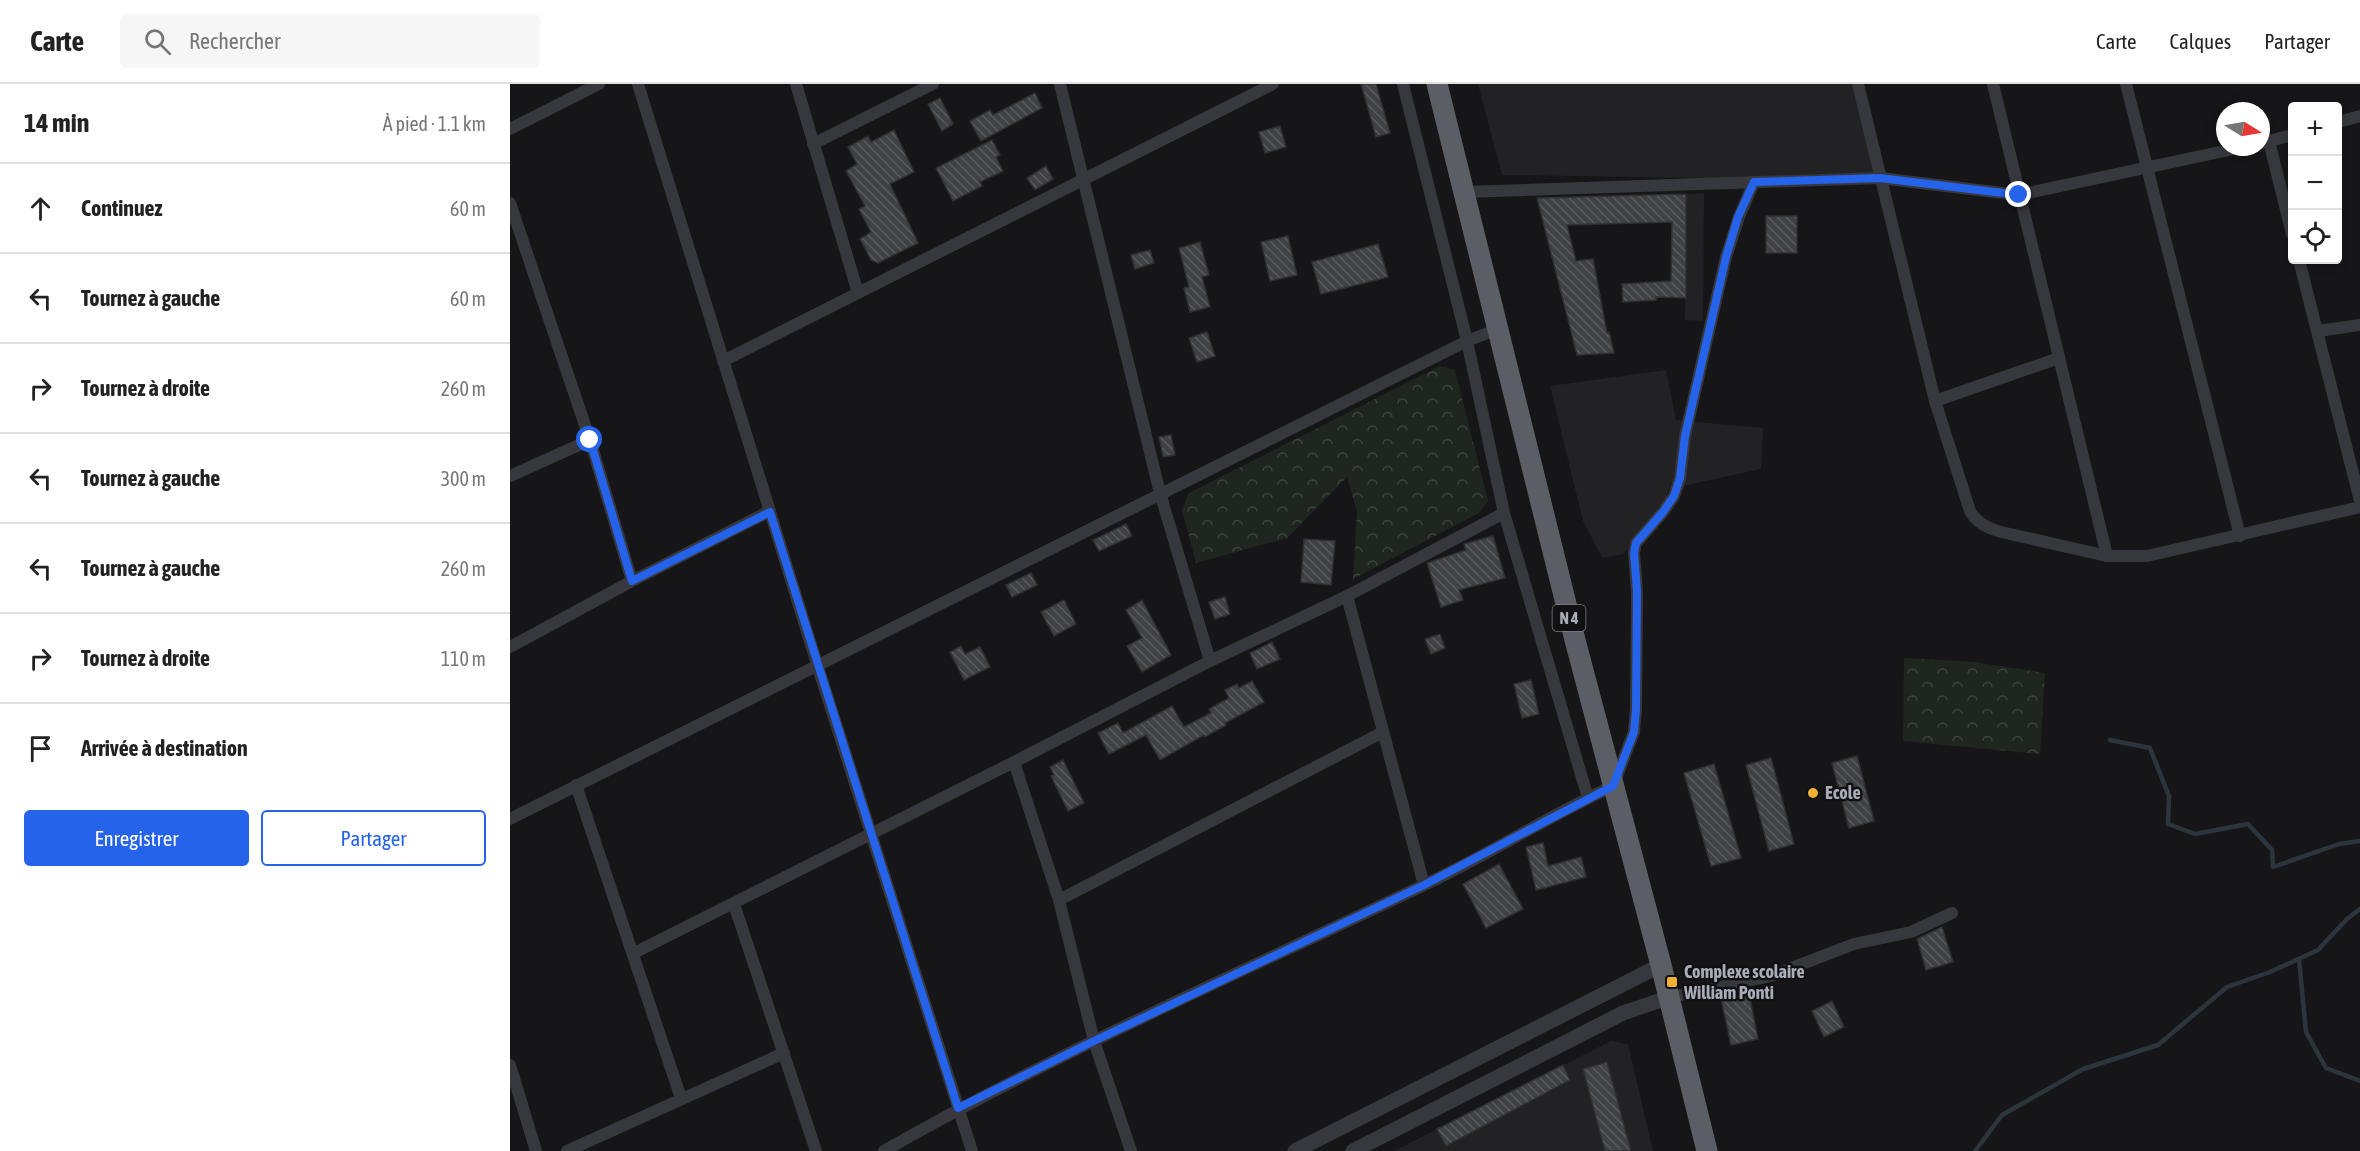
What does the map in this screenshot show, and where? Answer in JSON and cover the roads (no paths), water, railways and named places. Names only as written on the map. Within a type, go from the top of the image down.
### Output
[{"type":"highway","name":"N 4","points":[[1437,84],[1707,1151]]},
{"type":"street","points":[[510,129],[599,84]]},
{"type":"street","points":[[638,84],[817,664],[972,1151]]},
{"type":"street","points":[[796,84],[858,293]]},
{"type":"street","points":[[813,144],[933,84]]},
{"type":"street","points":[[1060,84],[1160,493],[1210,661]]},
{"type":"street","points":[[723,361],[1273,84]]},
{"type":"street","points":[[1403,84],[1467,341],[1504,513],[1588,798]]},
{"type":"street","points":[[1858,84],[1935,400],[1970,511],[1975,519],[1992,530],[2107,556],[2147,556],[2360,507]]},
{"type":"street","points":[[1993,84],[2107,556]]},
{"type":"street","points":[[2126,84],[2240,536]]},
{"type":"street","points":[[2342,121],[2360,116]]},
{"type":"street","points":[[2270,141],[2288,136]]},
{"type":"street","points":[[1464,192],[1880,178],[2019,195],[2216,153]]},
{"type":"street","points":[[2269,156],[2288,220]]},
{"type":"street","points":[[884,1151],[958,1108],[1424,885],[1613,786],[1634,732],[1637,591],[1634,553],[1636,543],[1674,496],[1680,478],[1685,436],[1726,257],[1738,217],[1754,182]]},
{"type":"street","points":[[510,203],[590,440],[632,581]]},
{"type":"street","points":[[2300,264],[2360,501]]},
{"type":"street","points":[[2318,331],[2360,325]]},
{"type":"street","points":[[510,819],[1160,493],[1467,341],[1498,329]]},
{"type":"street","points":[[1935,400],[2059,358]]},
{"type":"street","points":[[510,476],[590,440]]},
{"type":"street","points":[[510,647],[632,581],[770,512]]},
{"type":"street","points":[[634,953],[1210,661],[1347,596],[1504,513]]},
{"type":"street","points":[[1347,596],[1424,885]]},
{"type":"street","points":[[1059,900],[1383,732]]},
{"type":"street","points":[[1014,762],[1059,900],[1094,1041],[1131,1151]]},
{"type":"street","points":[[576,785],[681,1098]]},
{"type":"street","points":[[734,904],[816,1151]]},
{"type":"street","points":[[1353,1151],[1623,1013],[1667,998],[1771,976],[1854,944],[1911,932],[1952,913]]},
{"type":"street","points":[[1762,964],[1771,976]]},
{"type":"street","points":[[1295,1151],[1661,965]]},
{"type":"street","points":[[567,1151],[784,1053]]},
{"type":"street","points":[[510,1065],[536,1151]]},
{"type":"waterway","points":[[2110,740],[2150,748],[2169,796],[2168,824],[2195,834],[2248,824],[2272,850],[2273,867],[2339,844],[2360,841]]},
{"type":"waterway","points":[[1975,1151],[2002,1115],[2083,1069],[2158,1045],[2227,987],[2270,972],[2318,950],[2347,919],[2360,909]]},
{"type":"waterway","points":[[2299,959],[2306,1032],[2326,1068],[2360,1081]]},
{"type":"place","name":"Ecole","points":[[1813,793]]},
{"type":"place","name":"Complexe scolaire William Ponti","points":[[1672,982]]}]
